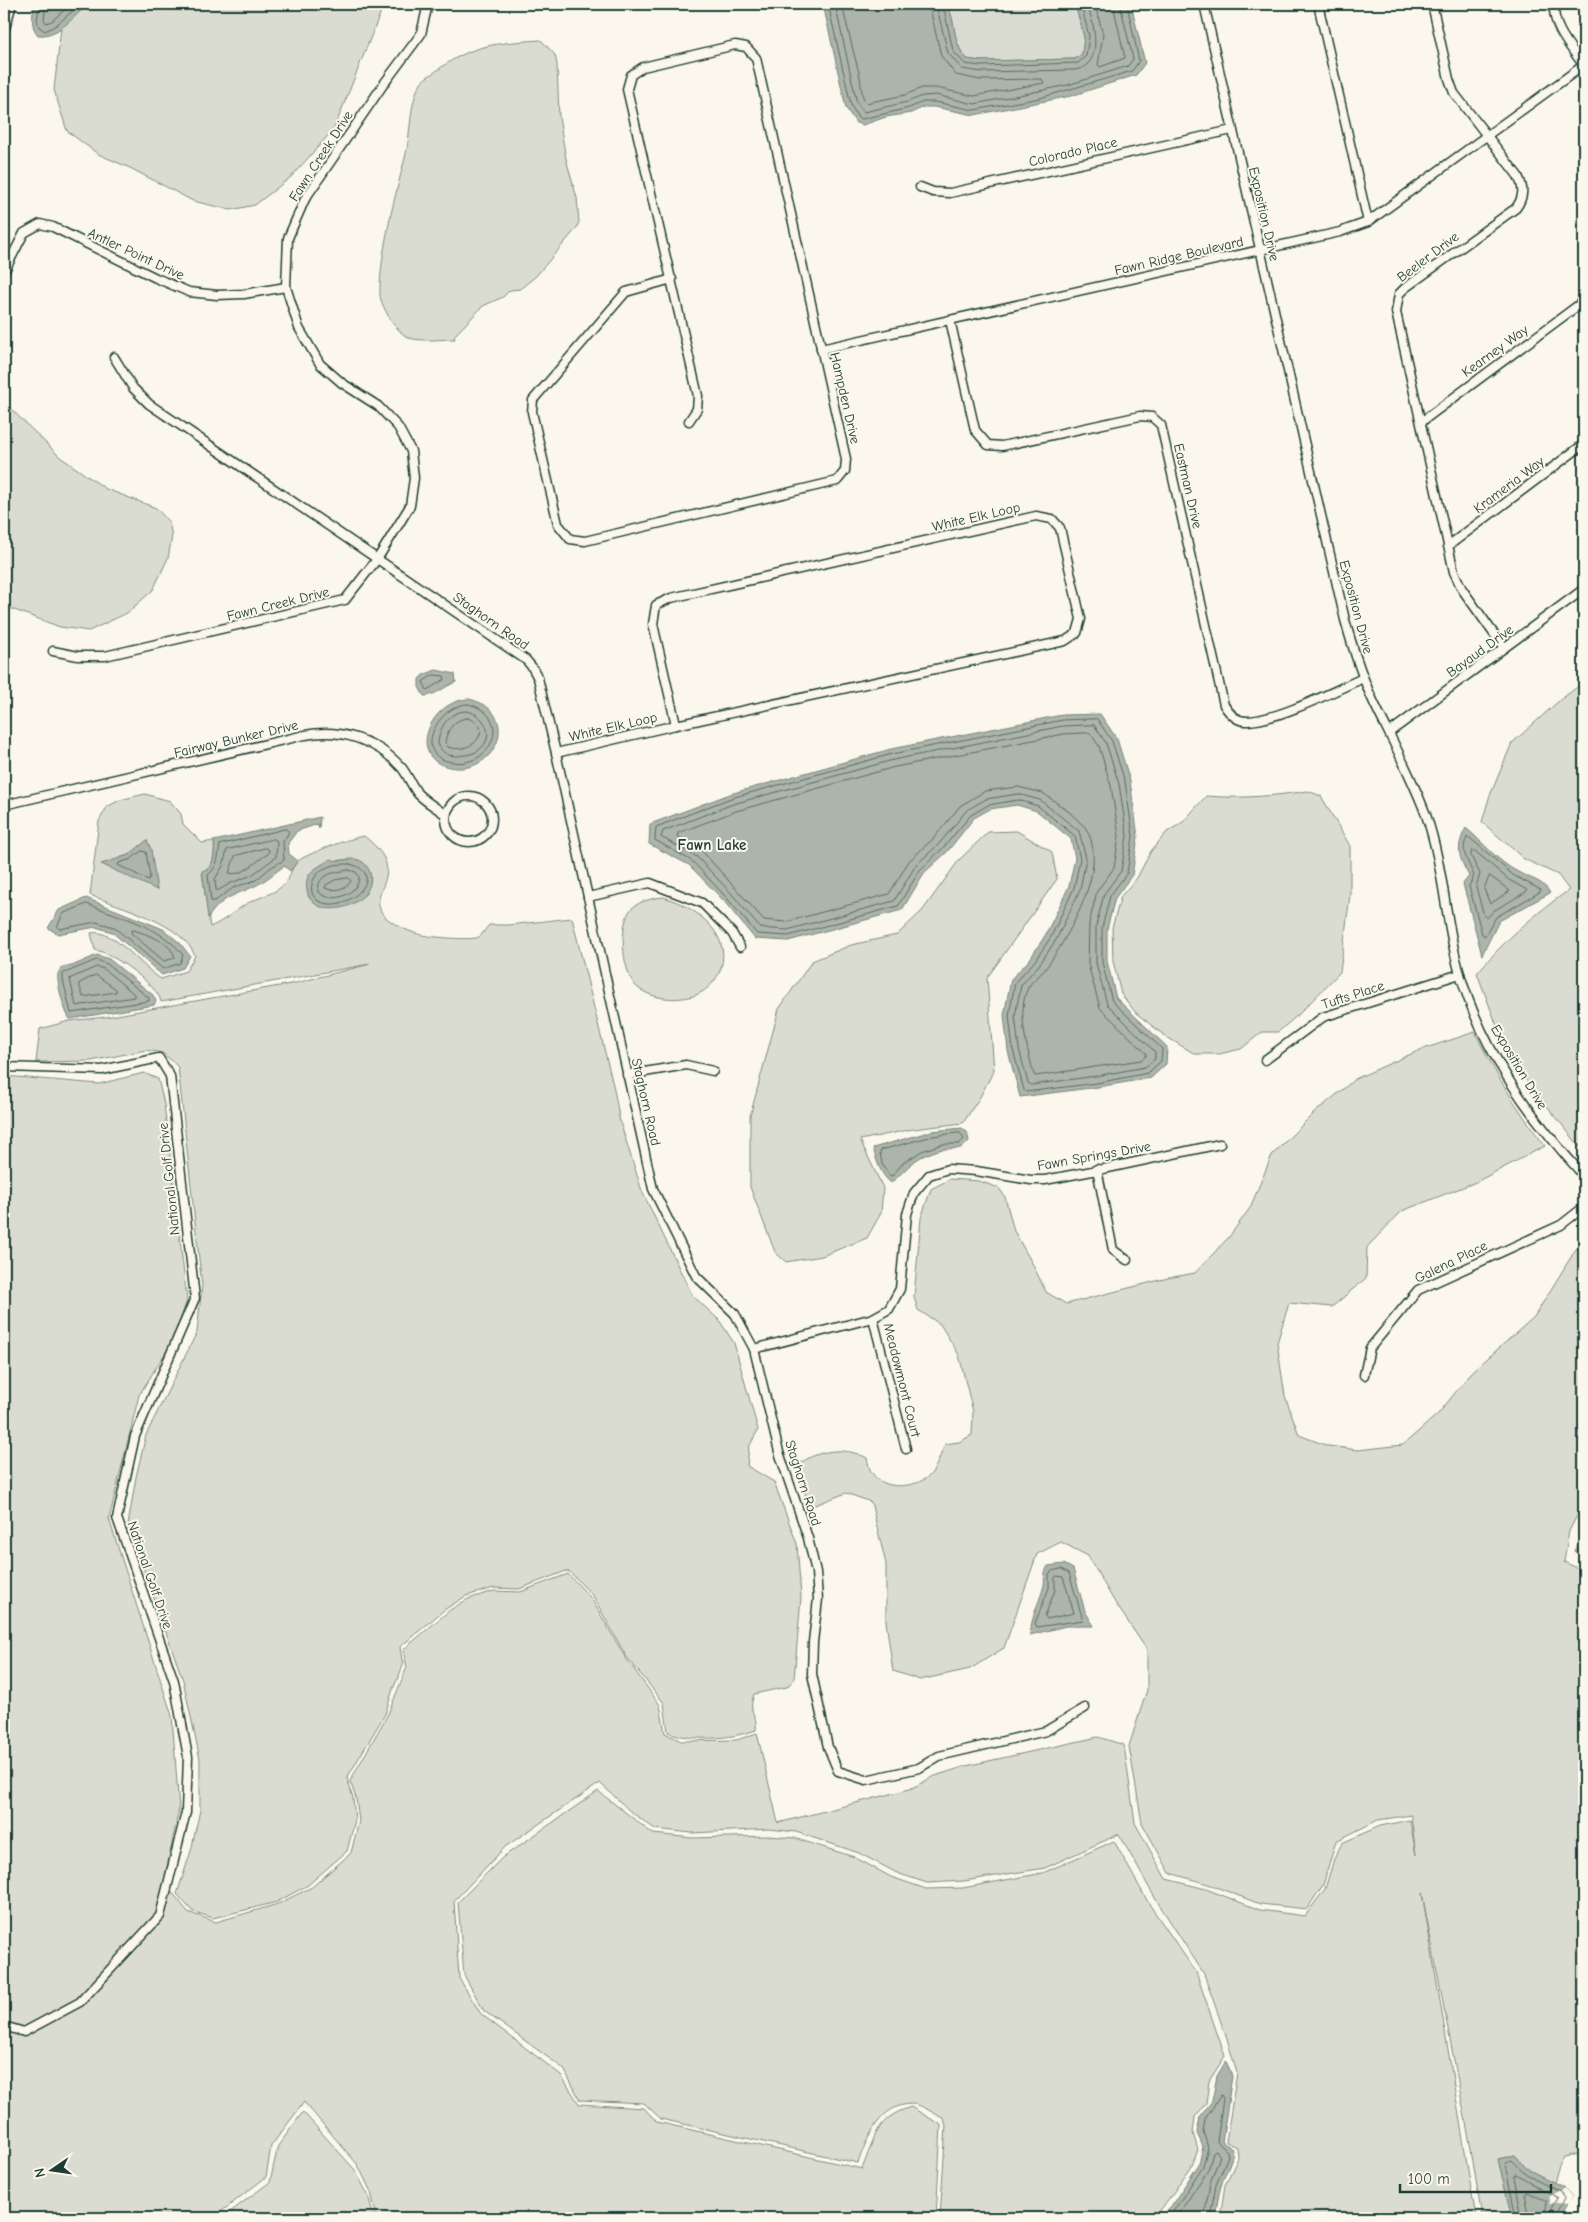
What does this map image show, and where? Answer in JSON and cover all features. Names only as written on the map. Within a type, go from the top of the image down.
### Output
[{"type":"street","points":[[4,32],[12,4]]},
{"type":"street","name":"Fawn Creek Drive","points":[[53,651],[78,656],[105,656],[345,600],[378,558],[410,506],[414,478],[411,451],[398,427],[378,406],[342,383],[320,364],[299,328],[286,287],[288,238],[305,199],[383,85],[421,34],[428,4]]},
{"type":"street","name":"Exposition Drive","points":[[1204,4],[1344,620],[1363,678],[1415,787],[1436,849],[1460,974],[1482,1031],[1515,1090],[1554,1143],[1584,1176]]},
{"type":"street","points":[[1318,4],[1368,222]]},
{"type":"street","name":"Beeler Drive","points":[[1432,4],[1454,93],[1522,184],[1523,195],[1516,208],[1405,288],[1399,294],[1396,302],[1396,312],[1454,572],[1462,589],[1504,648]]},
{"type":"street","points":[[1554,4],[1556,24],[1584,65]]},
{"type":"street","name":"Hampden Drive","points":[[672,279],[626,292],[533,400],[532,412],[558,524],[570,539],[585,541],[837,481],[845,471],[846,459],[756,58],[746,47],[735,45],[643,67],[632,75],[628,89],[672,279],[698,396],[697,409],[689,421]]},
{"type":"street","name":"Fawn Ridge Boulevard","points":[[821,349],[1260,251],[1340,232],[1368,222],[1584,65]]},
{"type":"street","name":"Colorado Place","points":[[920,187],[933,192],[950,193],[1232,130]]},
{"type":"street","name":"Antler Point Drive","points":[[4,272],[24,233],[40,224],[53,228],[189,292],[216,295],[244,294],[286,287]]},
{"type":"street","name":"Kearney Way","points":[[1421,422],[1584,301]]},
{"type":"street","name":"Eastman Drive","points":[[950,320],[975,430],[988,445],[1002,446],[1140,416],[1152,417],[1161,426],[1224,705],[1231,716],[1246,722],[1273,716],[1363,678]]},
{"type":"street","name":"Staghorn Road","points":[[114,357],[133,388],[149,404],[378,558],[532,667],[538,678],[653,1189],[696,1276],[735,1314],[754,1349],[779,1452],[808,1538],[816,1572],[818,1599],[813,1642],[812,1674],[828,1747],[838,1771],[866,1780],[919,1768],[939,1756],[1046,1730],[1085,1708]]},
{"type":"street","name":"Krameria Way","points":[[1448,546],[1584,444]]},
{"type":"street","name":"White Elk Loop","points":[[556,753],[1064,641],[1077,633],[1081,619],[1060,528],[1052,519],[1036,516],[671,598],[656,605],[653,624],[676,726]]},
{"type":"street","name":"Bayaud Drive","points":[[1390,732],[1584,589]]},
{"type":"street","name":"Fairway Bunker Drive","points":[[4,805],[305,736],[332,732],[365,740],[380,748],[403,769],[417,793],[446,814]]},
{"type":"street","points":[[468,796],[482,800],[488,806],[492,820],[486,834],[473,842],[466,842],[458,840],[448,829],[446,814],[454,802],[468,796]]},
{"type":"street","points":[[588,897],[650,883],[702,903],[732,933],[740,947]]},
{"type":"street","name":"Tufts Place","points":[[1265,1060],[1322,1017],[1460,974]]},
{"type":"street","name":"National Golf Drive","points":[[4,1067],[102,1070],[159,1058],[170,1076],[195,1298],[135,1436],[117,1518],[174,1681],[188,1757],[186,1812],[160,1916],[80,2002],[24,2032],[4,2026]]},
{"type":"street","points":[[627,1075],[686,1065],[713,1071]]},
{"type":"street","name":"Fawn Springs Drive","points":[[754,1349],[873,1318],[889,1309],[900,1289],[907,1214],[914,1193],[929,1175],[948,1170],[957,1170],[1045,1180],[1220,1144]]},
{"type":"street","points":[[1096,1170],[1113,1250],[1127,1260]]},
{"type":"street","name":"Galena Place","points":[[1364,1375],[1370,1348],[1418,1290],[1561,1225],[1584,1207]]},
{"type":"street","name":"Meadowmont Court","points":[[873,1318],[906,1449]]},
{"type":"shaded area","points":[[88,4],[384,4],[334,129],[291,177],[255,205],[231,210],[193,201],[130,168],[98,154],[67,131],[54,90],[61,28]]},
{"type":"shaded area","points":[[946,4],[1075,4],[1084,37],[1082,54],[1075,59],[981,61],[967,59],[958,45],[950,11]]},
{"type":"shaded area","points":[[541,40],[555,55],[557,65],[559,117],[566,159],[577,198],[579,222],[576,229],[536,276],[520,289],[510,290],[503,297],[483,306],[454,336],[455,339],[426,340],[409,338],[395,326],[383,306],[380,295],[380,280],[388,227],[407,149],[416,92],[421,82],[427,77],[473,50],[511,42]]},
{"type":"shaded area","points":[[4,402],[60,457],[106,489],[156,508],[169,522],[172,536],[168,558],[153,590],[127,613],[89,631],[60,627],[4,606]]},
{"type":"shaded area","points":[[1584,682],[1584,1152],[1526,1080],[1497,1026],[1477,973],[1520,928],[1569,890],[1558,875],[1524,859],[1482,822],[1489,798],[1512,743],[1560,700]]},
{"type":"shaded area","points":[[1308,791],[1321,796],[1350,846],[1350,895],[1340,972],[1299,1014],[1278,1032],[1262,1032],[1241,1049],[1219,1054],[1195,1054],[1165,1036],[1136,1013],[1121,994],[1113,961],[1112,928],[1121,896],[1137,878],[1151,851],[1167,832],[1183,822],[1206,796],[1257,796]]},
{"type":"shaded area","points":[[145,794],[170,801],[181,814],[183,824],[202,843],[214,841],[214,855],[210,868],[202,872],[210,927],[246,904],[278,890],[286,882],[295,864],[302,859],[329,847],[364,836],[378,849],[385,861],[387,870],[379,904],[382,913],[394,923],[409,931],[440,937],[475,938],[479,937],[489,925],[509,925],[572,918],[614,1089],[620,1122],[642,1191],[692,1295],[719,1320],[734,1343],[758,1430],[749,1447],[747,1466],[774,1482],[797,1544],[801,1597],[794,1679],[787,1687],[754,1694],[752,1710],[756,1720],[756,1730],[735,1736],[712,1738],[689,1737],[668,1732],[664,1703],[626,1656],[593,1596],[570,1572],[566,1571],[519,1589],[494,1588],[466,1596],[444,1610],[400,1647],[403,1666],[385,1714],[347,1778],[353,1798],[355,1820],[347,1851],[308,1885],[277,1902],[213,1918],[192,1911],[177,1894],[191,1851],[200,1810],[200,1759],[183,1680],[128,1525],[136,1477],[146,1435],[197,1332],[202,1286],[178,1067],[163,1053],[146,1050],[91,1061],[36,1062],[40,1029],[69,1021],[106,1017],[296,983],[370,964],[161,1002],[144,979],[112,956],[95,950],[91,933],[100,933],[118,942],[161,979],[186,971],[195,956],[188,944],[178,934],[164,925],[90,895],[99,821],[107,807],[120,800]],"holes":[[[147,841],[157,890],[121,857],[129,855]],[[349,859],[362,864],[369,871],[370,882],[365,895],[309,898],[307,888],[311,873],[317,868],[332,862]]]},
{"type":"shaded area","points":[[1017,831],[1052,852],[1057,879],[987,978],[994,1070],[980,1097],[963,1123],[913,1129],[860,1140],[883,1188],[881,1213],[867,1238],[822,1256],[786,1262],[775,1252],[750,1187],[750,1116],[779,1009],[812,961],[851,945],[897,935],[923,910],[959,860],[988,832]]},
{"type":"shaded area","points":[[663,897],[686,906],[697,913],[715,932],[721,943],[723,955],[721,968],[708,987],[696,995],[674,999],[651,995],[638,988],[628,973],[623,940],[629,912],[639,903]]},
{"type":"shaded area","points":[[1475,1032],[1507,1091],[1545,1146],[1476,1182],[1402,1211],[1367,1247],[1366,1278],[1332,1307],[1289,1303],[1277,1343],[1285,1396],[1299,1435],[1328,1446],[1358,1450],[1403,1445],[1439,1413],[1471,1373],[1534,1317],[1576,1249],[1584,1242],[1584,1502],[1569,1531],[1564,1562],[1584,1571],[1584,2153],[1564,2157],[1554,2183],[1529,2170],[1515,2155],[1498,2159],[1512,2218],[1482,2218],[1471,2149],[1422,1893],[1476,2218],[1220,2218],[1225,2185],[1238,2158],[1237,2147],[1226,2142],[1237,2073],[1204,1974],[1155,1898],[1119,1834],[1045,1868],[964,1881],[927,1883],[897,1873],[859,1853],[796,1832],[769,1829],[692,1833],[655,1829],[631,1812],[600,1783],[506,1846],[454,1901],[459,1978],[481,2014],[561,2075],[579,2104],[644,2108],[657,2122],[862,2169],[874,2139],[883,2123],[890,2117],[911,2107],[941,2125],[936,2218],[377,2218],[371,2192],[358,2165],[304,2102],[271,2146],[266,2177],[213,2218],[4,2218],[4,1076],[99,1084],[144,1073],[158,1079],[164,1104],[187,1300],[174,1339],[139,1395],[109,1519],[172,1716],[179,1809],[164,1882],[188,1912],[216,1922],[278,1904],[312,1887],[351,1853],[359,1821],[356,1798],[350,1781],[388,1714],[407,1667],[403,1650],[450,1610],[468,1599],[494,1591],[520,1592],[568,1574],[591,1598],[625,1657],[660,1705],[665,1733],[681,1741],[737,1740],[757,1733],[778,1823],[910,1789],[935,1776],[966,1766],[1098,1737],[1124,1745],[1135,1823],[1166,1879],[1206,1889],[1260,1910],[1305,1916],[1325,1889],[1334,1859],[1342,1843],[1380,1826],[1410,1820],[1416,1855],[1411,1815],[1378,1820],[1336,1841],[1323,1885],[1307,1909],[1260,1904],[1208,1884],[1170,1873],[1142,1823],[1129,1746],[1147,1690],[1147,1650],[1114,1601],[1088,1556],[1061,1542],[1037,1554],[1004,1648],[970,1669],[920,1680],[893,1671],[886,1621],[886,1564],[871,1502],[846,1493],[810,1507],[800,1480],[799,1464],[806,1459],[823,1453],[832,1451],[850,1452],[867,1458],[872,1473],[884,1483],[899,1486],[908,1485],[923,1480],[932,1473],[945,1444],[959,1442],[972,1435],[973,1412],[959,1355],[940,1324],[918,1310],[914,1297],[921,1218],[931,1189],[950,1179],[979,1181],[999,1188],[1005,1197],[1014,1231],[1046,1292],[1066,1304],[1195,1273],[1229,1237],[1250,1208],[1272,1155],[1312,1115],[1355,1079],[1420,1050]]},
{"type":"shaded area","points":[[598,1791],[653,1834],[692,1838],[769,1836],[794,1838],[854,1857],[891,1877],[926,1889],[963,1888],[1043,1873],[1114,1841],[1149,1904],[1196,1972],[1225,2056],[1209,2081],[1206,2103],[1195,2117],[1193,2133],[1198,2150],[1191,2168],[1159,2212],[1158,2218],[940,2218],[946,2126],[944,2119],[916,2104],[901,2106],[883,2116],[871,2133],[858,2163],[661,2119],[644,2103],[580,2100],[564,2069],[484,2011],[464,1975],[458,1902],[503,1857]]},
{"type":"shaded area","points":[[303,2112],[355,2170],[368,2195],[374,2218],[222,2218],[270,2182],[278,2146]]},
{"type":"water","points":[[35,4],[88,4],[72,20],[53,33],[38,35],[33,24]]},
{"type":"water","points":[[823,4],[946,4],[950,11],[958,45],[962,52],[967,59],[981,61],[1075,59],[1082,54],[1084,37],[1075,4],[1131,4],[1145,63],[1136,75],[1071,96],[974,115],[934,107],[924,107],[911,113],[886,117],[863,125],[856,123],[846,108]]},
{"type":"water","points":[[436,670],[455,674],[456,682],[432,695],[424,696],[419,687],[419,679],[423,675]]},
{"type":"water","points":[[469,699],[486,706],[496,717],[499,730],[497,743],[489,755],[478,764],[463,768],[445,766],[434,760],[428,751],[426,740],[429,728],[435,717],[444,708],[456,702]]},
{"type":"water","points":[[1100,714],[1117,739],[1130,781],[1138,837],[1132,875],[1115,898],[1107,929],[1107,961],[1116,998],[1167,1047],[1166,1064],[1151,1078],[1020,1097],[1008,1051],[1004,1015],[1011,979],[1030,959],[1046,934],[1069,886],[1075,858],[1071,839],[1037,811],[1017,805],[990,809],[974,818],[947,852],[924,873],[902,910],[788,941],[755,939],[723,900],[689,865],[649,844],[650,824],[730,794],[891,749],[1062,715]]},
{"type":"water","points":[[320,817],[319,829],[318,824],[297,831],[288,843],[289,854],[298,861],[290,871],[284,866],[259,884],[218,905],[208,918],[202,871],[210,868],[214,855],[214,841]]},
{"type":"water","points":[[1466,828],[1504,863],[1540,882],[1550,893],[1499,921],[1482,955],[1463,884],[1469,876],[1463,864],[1459,847]]},
{"type":"water","points":[[147,840],[151,849],[157,890],[101,864],[129,855]]},
{"type":"water","points":[[330,859],[360,860],[369,870],[371,881],[366,893],[358,900],[349,905],[328,909],[318,906],[311,900],[306,882],[313,870]]},
{"type":"water","points":[[86,898],[163,929],[180,943],[190,956],[183,968],[162,975],[112,932],[96,927],[58,934],[48,928],[59,910]]},
{"type":"water","points":[[97,955],[109,959],[153,995],[156,1001],[154,1005],[70,1019],[61,997],[58,973],[62,967],[72,966]]},
{"type":"water","points":[[962,1128],[967,1132],[969,1141],[964,1146],[925,1155],[911,1164],[891,1183],[882,1172],[873,1148],[932,1131]]},
{"type":"water","points":[[1584,1529],[1584,1558],[1574,1551]]},
{"type":"water","points":[[1064,1564],[1073,1569],[1085,1611],[1094,1626],[1066,1626],[1030,1635],[1033,1617],[1043,1589],[1046,1569],[1048,1566]]},
{"type":"water","points":[[1226,2061],[1232,2076],[1222,2142],[1233,2149],[1232,2158],[1223,2179],[1215,2218],[1163,2218],[1199,2164],[1203,2147],[1197,2133],[1200,2117],[1212,2101],[1217,2076]]},
{"type":"water","points":[[1515,2155],[1529,2170],[1563,2187],[1572,2196],[1563,2213],[1564,2218],[1512,2218],[1498,2159]]},
{"type":"pier","points":[[1564,2188],[1572,2196],[1569,2204],[1551,2205],[1549,2196]]},
{"type":"district","name":"Fawn Lake","points":[[712,845]]}]
